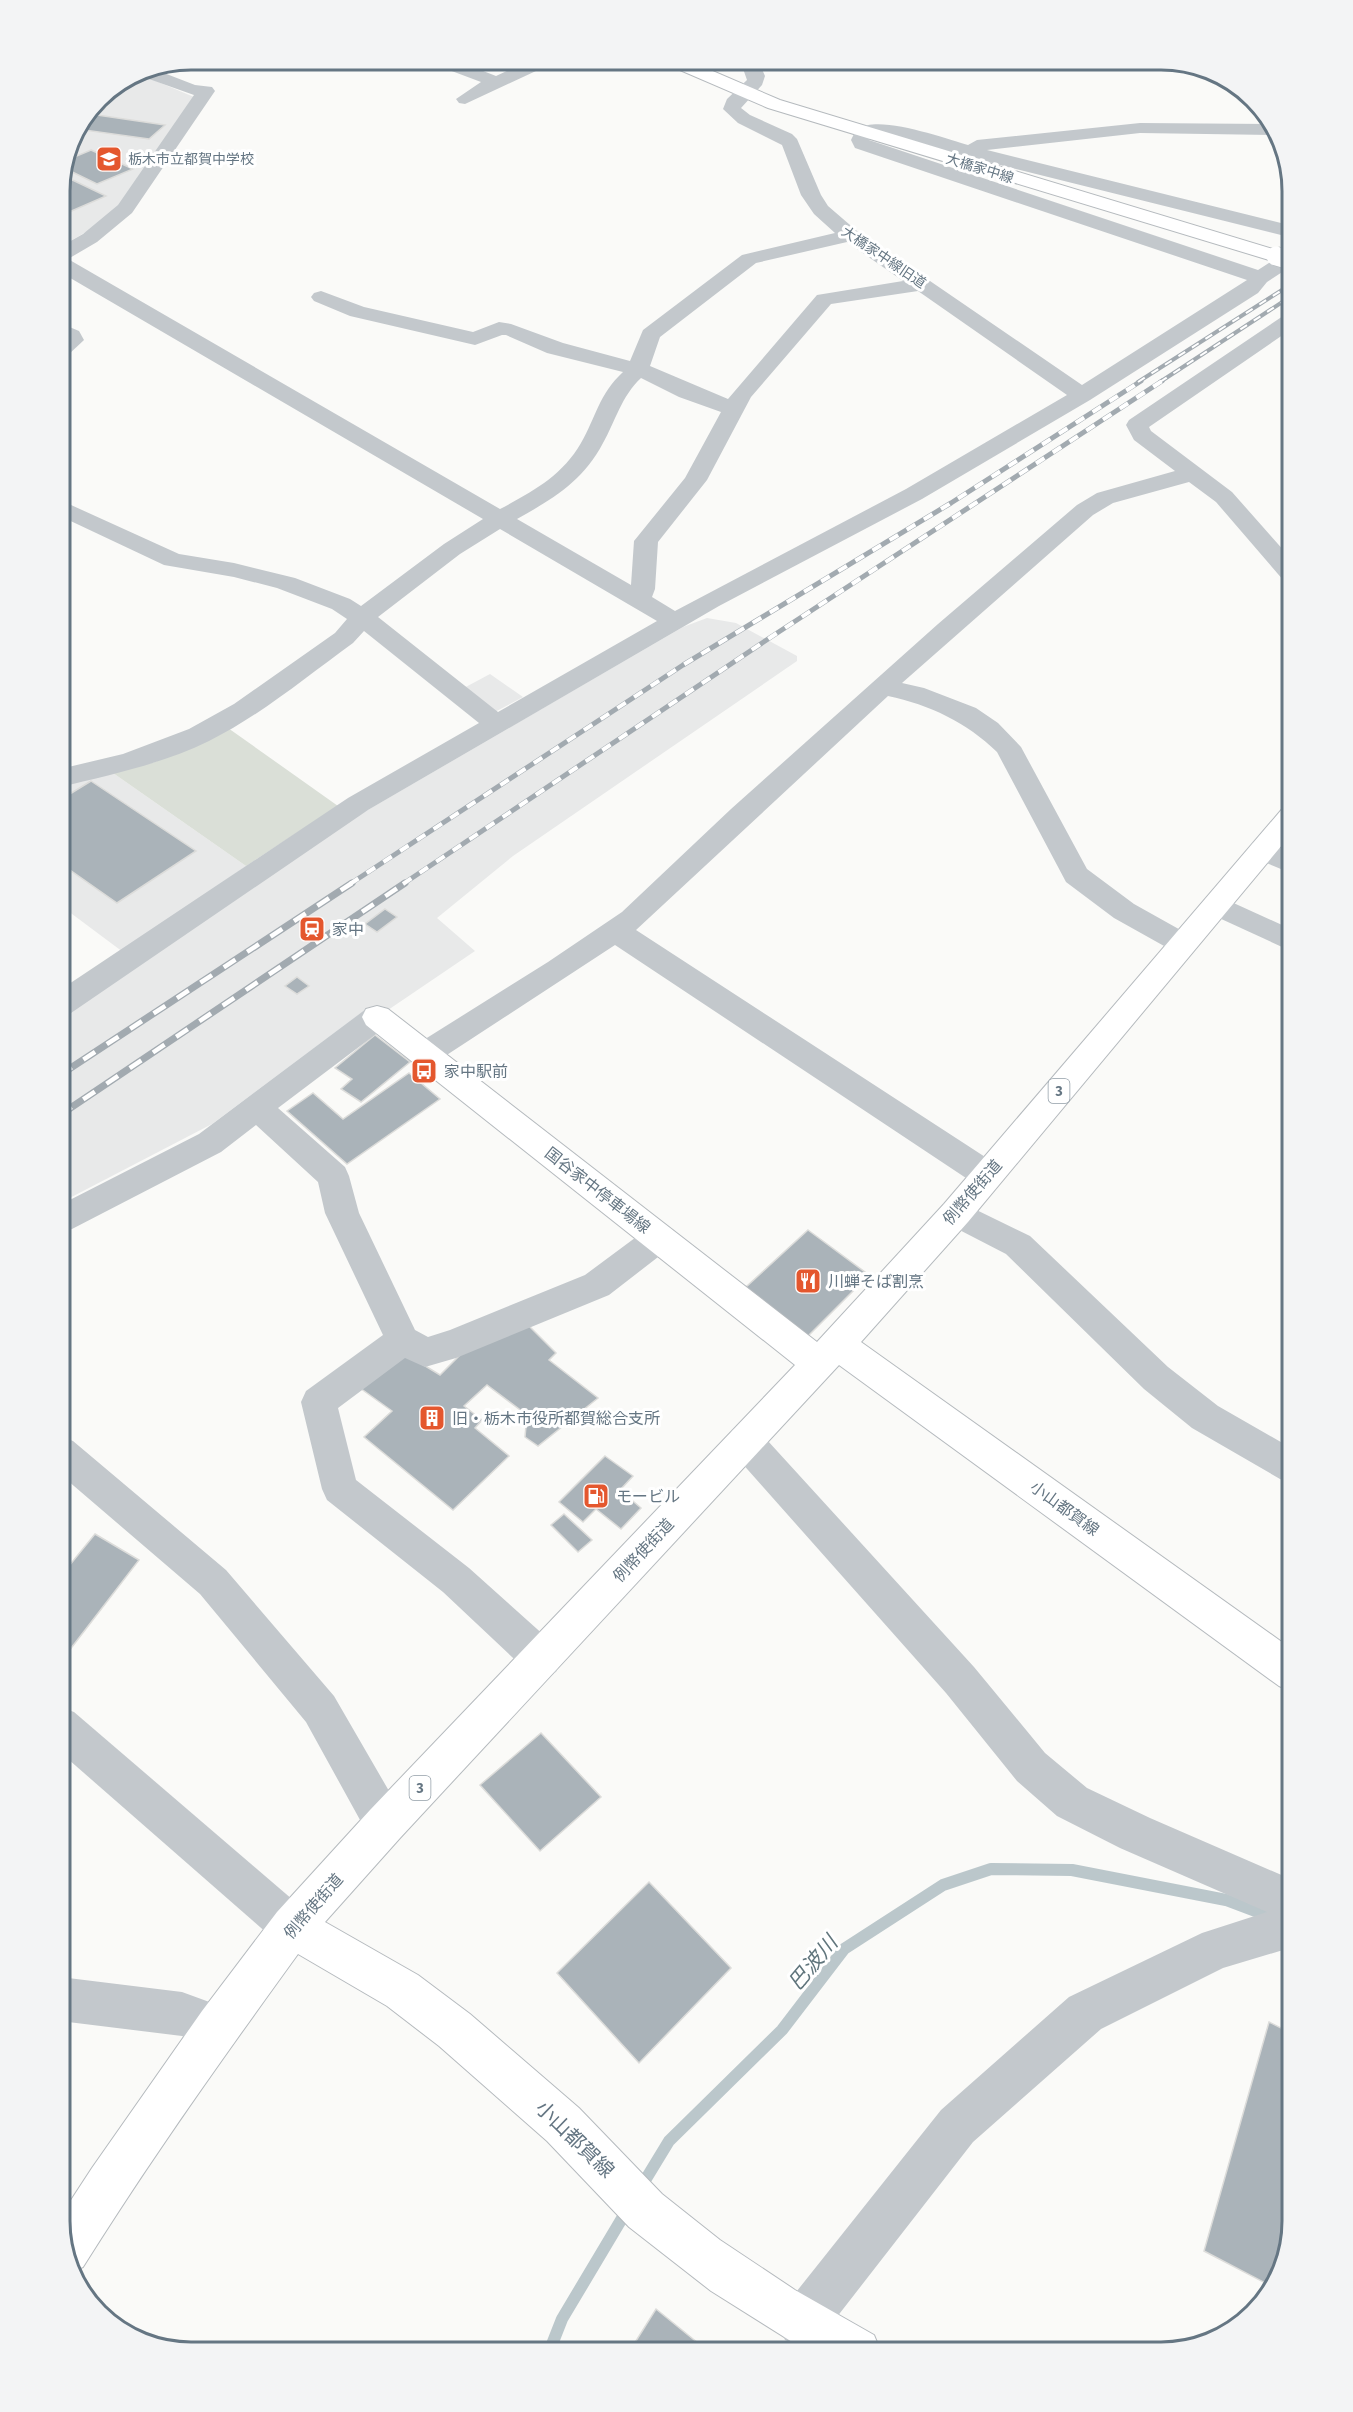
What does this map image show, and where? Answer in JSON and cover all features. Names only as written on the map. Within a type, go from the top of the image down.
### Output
[{"type":"main road","name":"大橋家中線","points":[[696,71],[744,93],[864,133],[1282,257]]},
{"type":"main road","name":"例幣使街道","points":[[72,2240],[108,2184],[218,2027],[292,1927],[385,1824],[828,1353],[956,1213],[1282,827]]},
{"type":"main road","name":"国谷家中停車場線","points":[[376,1017],[659,1238],[828,1353]]},
{"type":"main road","name":"小山都賀線","points":[[828,1353],[1282,1665]]},
{"type":"main road","name":"小山都賀線","points":[[292,1927],[371,1972],[434,2013],[581,2142],[654,2218],[729,2277],[802,2323],[837,2342]]},
{"type":"street","points":[[468,71],[496,82]]},
{"type":"street","points":[[465,99],[520,71]]},
{"type":"street","points":[[744,93],[756,81],[754,71]]},
{"type":"street","points":[[71,249],[90,238],[125,208],[206,91],[192,90],[156,76]]},
{"type":"street","name":"大橋家中線旧道","points":[[744,93],[734,103],[732,109],[744,119],[790,142],[811,195],[821,210],[850,235],[1082,395]]},
{"type":"street","points":[[962,149],[1140,128],[1265,129]]},
{"type":"street","points":[[1260,278],[870,147],[862,144],[860,140],[864,133],[870,130],[889,129],[1282,229]]},
{"type":"street","points":[[71,776],[143,759],[197,736],[227,720],[298,672],[344,638],[362,617],[452,549],[499,519],[548,493],[571,472],[592,443],[605,411],[622,384],[638,369],[650,334],[749,259],[850,235]]},
{"type":"street","points":[[71,998],[358,804],[675,621],[914,494],[1082,395],[1251,289],[1260,278],[1282,262]]},
{"type":"street","points":[[71,269],[675,621]]},
{"type":"street","points":[[639,600],[643,590],[646,541],[695,480],[741,395],[824,299],[923,284]]},
{"type":"street","points":[[321,297],[357,312],[476,339],[499,328],[511,330],[555,348],[638,369],[687,392],[733,409]]},
{"type":"street","points":[[1282,325],[1138,422],[1137,425],[1142,435],[1194,473],[1232,505],[1282,563]]},
{"type":"street","points":[[425,1054],[616,931],[947,629],[1095,503],[1194,473]]},
{"type":"street","points":[[71,512],[172,560],[234,570],[286,584],[341,604],[362,617],[495,723]]},
{"type":"street","points":[[883,687],[915,694],[967,714],[989,729],[1008,747],[1076,875],[1124,911],[1183,944]]},
{"type":"street","points":[[1262,850],[1282,859]]},
{"type":"street","points":[[1216,905],[1282,937]]},
{"type":"street","points":[[616,931],[987,1175]]},
{"type":"street","points":[[70,1215],[210,1143],[376,1017]]},
{"type":"street","points":[[257,1108],[333,1176],[342,1214],[403,1340],[425,1352],[456,1343],[597,1286],[659,1238]]},
{"type":"street","points":[[956,1213],[1018,1245],[1156,1378],[1205,1417],[1282,1462]]},
{"type":"street","points":[[403,1340],[319,1402],[340,1489],[456,1580],[542,1659]]},
{"type":"street","points":[[745,1441],[960,1680],[1031,1767],[1047,1781],[1072,1802],[1135,1833],[1282,1897]]},
{"type":"street","points":[[70,1461],[213,1582],[320,1709],[385,1824]]},
{"type":"street","points":[[70,1735],[292,1927]]},
{"type":"street","points":[[802,2323],[957,2126],[1085,2013],[1217,1948],[1282,1929]]},
{"type":"street","points":[[70,2000],[182,2014],[218,2027]]},
{"type":"shaded area","name":"栃木市立都賀中学校","points":[[150,78],[194,97],[114,212],[103,222],[71,241],[72,176],[80,145],[91,124],[118,96]]},
{"type":"shaded area","points":[[707,618],[736,623],[797,656],[797,661],[513,856],[437,918],[475,951],[388,1010],[369,1008],[361,1013],[212,1124],[71,1198],[71,1007],[342,825],[683,627]]},
{"type":"shaded area","points":[[490,674],[523,697],[493,713],[462,689]]},
{"type":"shaded area","points":[[228,728],[338,806],[246,866],[113,773],[155,762]]},
{"type":"shaded area","points":[[113,773],[246,866],[123,952],[71,913],[71,783]]},
{"type":"building","points":[[98,115],[165,125],[149,139],[87,130]]},
{"type":"building","points":[[91,150],[133,169],[97,184],[73,172],[76,156]]},
{"type":"building","points":[[72,180],[106,196],[71,211]]},
{"type":"building","points":[[91,781],[196,851],[117,903],[71,870],[71,793]]},
{"type":"building","points":[[385,909],[397,917],[377,932],[365,924]]},
{"type":"building","points":[[297,977],[309,986],[297,994],[285,986]]},
{"type":"building","points":[[375,1035],[410,1062],[361,1102],[341,1089],[352,1079],[335,1068]]},
{"type":"building","points":[[409,1073],[440,1099],[347,1164],[287,1111],[313,1093],[343,1119]]},
{"type":"building","name":"川蝉そば割烹","points":[[808,1230],[869,1275],[808,1336],[746,1287]]},
{"type":"building","name":"旧・栃木市役所都賀総合支所","points":[[527,1324],[556,1353],[549,1360],[598,1398],[538,1446],[525,1437],[527,1415],[487,1385],[464,1406],[482,1420],[475,1428],[509,1456],[453,1510],[364,1437],[392,1411],[360,1388],[404,1353],[440,1375],[470,1345]]},
{"type":"building","name":"モービル","points":[[605,1456],[633,1476],[620,1490],[641,1508],[621,1529],[596,1509],[583,1522],[559,1502]]},
{"type":"building","points":[[564,1514],[592,1540],[578,1552],[551,1525]]},
{"type":"building","points":[[95,1534],[139,1560],[70,1649],[70,1564]]},
{"type":"building","points":[[541,1733],[601,1797],[540,1851],[480,1785]]},
{"type":"building","points":[[649,1882],[731,1968],[639,2063],[557,1973]]},
{"type":"building","points":[[1269,2022],[1282,2028],[1282,2220],[1276,2259],[1265,2283],[1204,2251]]},
{"type":"building","points":[[656,2309],[696,2342],[636,2341]]},
{"type":"waterway","name":"巴波川","points":[[641,2187],[669,2141],[782,2030],[844,1949],[943,1885],[991,1869],[1072,1870],[1226,1900],[1271,1917]]},
{"type":"waterway","name":"巴波川","points":[[553,2341],[562,2319],[627,2210]]},
{"type":"railway","points":[[1138,382],[1282,290]]},
{"type":"railway","points":[[1160,382],[1282,302]]},
{"type":"railway","points":[[350,884],[683,665],[951,503],[1141,381]]},
{"type":"railway","points":[[403,884],[771,637],[1162,381]]},
{"type":"railway","points":[[71,1068],[352,883]]},
{"type":"railway","points":[[71,1108],[405,883]]},
{"type":"place","name":"栃木市立都賀中学校","points":[[109,159]]},
{"type":"place","name":"家中","points":[[312,929]]},
{"type":"place","name":"家中駅前","points":[[424,1071]]},
{"type":"place","name":"川蝉そば割烹","points":[[808,1281]]},
{"type":"place","name":"旧・栃木市役所都賀総合支所","points":[[432,1418]]},
{"type":"place","name":"モービル","points":[[596,1496]]}]
